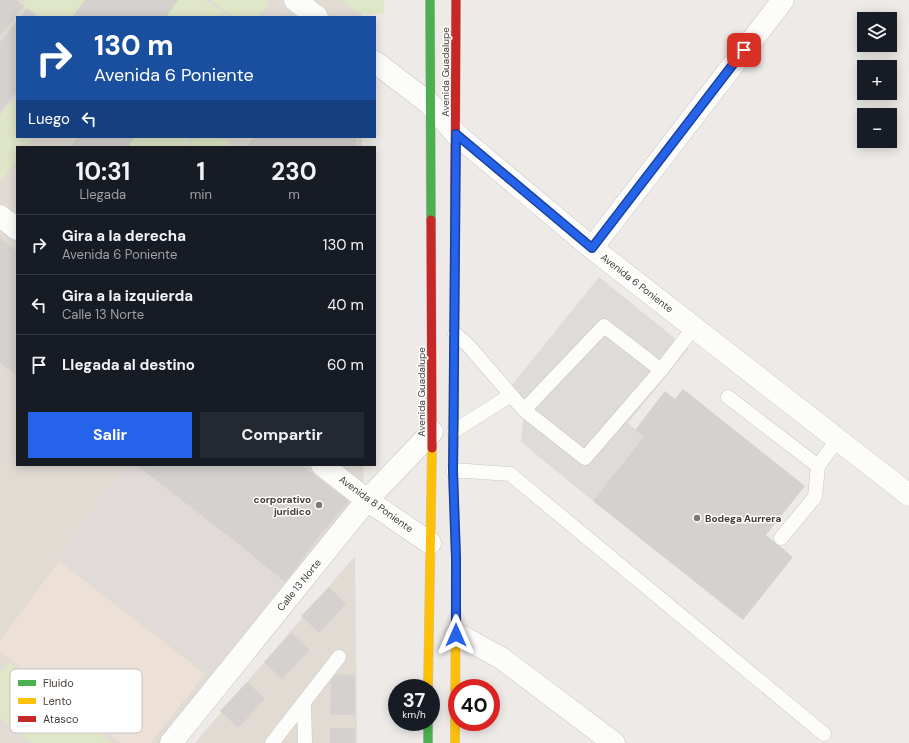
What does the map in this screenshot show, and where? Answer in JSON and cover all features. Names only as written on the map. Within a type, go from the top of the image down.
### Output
[{"type":"street","points":[[295,0],[316,16]]},
{"type":"street","name":"Avenida Guadalupe","points":[[428,679],[432,432],[430,0]]},
{"type":"street","name":"Avenida Guadalupe","points":[[455,743],[456,558],[453,471],[456,0]]},
{"type":"street","points":[[592,248],[783,0]]},
{"type":"street","name":"Avenida 6 Poniente","points":[[376,63],[430,104],[456,134],[592,248],[909,495]]},
{"type":"street","points":[[0,216],[16,228]]},
{"type":"street","name":"Calle 13 Norte","points":[[171,743],[367,500],[432,432]]},
{"type":"street","name":"Avenida 8 Poniente","points":[[323,466],[367,500],[430,543]]},
{"type":"street","points":[[456,635],[465,638],[501,658],[614,743]]},
{"type":"street","points":[[428,731],[428,743]]},
{"type":"lane","points":[[524,410],[604,326],[661,370]]},
{"type":"lane","points":[[455,334],[468,345],[524,410],[585,458],[661,370],[694,327]]},
{"type":"lane","points":[[454,431],[512,395]]},
{"type":"lane","points":[[728,397],[818,466]]},
{"type":"lane","points":[[781,538],[815,497],[818,466],[838,439]]},
{"type":"lane","points":[[453,471],[510,474],[824,734]]},
{"type":"lane","points":[[272,743],[339,657]]},
{"type":"lane","points":[[304,702],[305,743]]},
{"type":"shaded area","points":[[0,0],[361,0],[361,16],[16,16],[16,138],[362,138],[362,146],[16,146],[16,466],[363,466],[364,505],[166,743],[0,743]]},
{"type":"shaded area","points":[[599,277],[688,349],[628,423],[645,438],[593,501],[521,442],[524,414],[512,385]]},
{"type":"shaded area","points":[[124,466],[133,466],[286,585],[212,675],[59,558]]},
{"type":"shaded area","points":[[355,556],[357,743],[195,743]]},
{"type":"shaded area","points":[[59,561],[205,674],[151,743],[121,743],[108,733],[142,733],[142,669],[23,669],[0,652],[0,640]]},
{"type":"green space","points":[[25,0],[85,0],[73,16],[39,16],[24,6],[23,2]]},
{"type":"green space","points":[[177,0],[205,0],[229,16],[166,16]]},
{"type":"green space","points":[[210,0],[266,0],[269,3],[259,16],[232,16]]},
{"type":"green space","points":[[340,0],[384,0],[384,14],[359,13]]},
{"type":"green space","points":[[16,96],[16,138],[33,138],[27,146],[16,146],[16,161],[0,182],[0,116]]},
{"type":"green space","points":[[134,138],[191,138],[186,146],[129,146]]},
{"type":"green space","points":[[194,138],[222,138],[233,146],[188,146]]},
{"type":"green space","points":[[9,662],[18,669],[10,669],[10,726],[0,718],[0,671]]},
{"type":"green space","points":[[19,733],[99,733],[112,743],[32,743]]},
{"type":"building","points":[[0,0],[16,0],[24,6],[0,36]]},
{"type":"building","points":[[85,0],[178,0],[167,16],[73,16]]},
{"type":"building","points":[[27,8],[37,16],[21,16]]},
{"type":"building","points":[[16,22],[16,92],[0,112],[0,42]]},
{"type":"building","points":[[77,138],[134,138],[129,146],[71,146]]},
{"type":"building","points":[[253,138],[356,138],[356,146],[247,146]]},
{"type":"building","points":[[0,238],[16,250],[16,375],[0,363]]},
{"type":"building","name":"Bodega Aurrera","points":[[683,389],[805,486],[766,535],[793,557],[743,620],[593,501],[644,437],[635,430],[665,391],[675,399]]},
{"type":"building","points":[[137,466],[302,466],[349,501],[321,534],[285,582]]},
{"type":"building","points":[[329,587],[346,604],[319,633],[301,616]]},
{"type":"building","points":[[291,633],[310,650],[282,679],[264,662]]},
{"type":"building","points":[[331,674],[355,675],[355,715],[330,715]]},
{"type":"building","points":[[247,682],[265,699],[238,728],[220,711]]},
{"type":"building","points":[[330,728],[355,728],[355,743],[330,743]]},
{"type":"traffic: fast","points":[[430,0],[431,220]]},
{"type":"traffic: fast","points":[[454,429],[455,192]]},
{"type":"traffic: fast","points":[[428,731],[428,743]]},
{"type":"traffic: slow","points":[[454,429],[453,471],[456,558],[455,743]]},
{"type":"traffic: slow","points":[[428,679],[432,448]]},
{"type":"traffic: jam","points":[[455,192],[456,0]]},
{"type":"traffic: jam","points":[[431,220],[432,448]]},
{"type":"place","name":"corporativo jurídico","points":[[319,505]]},
{"type":"place","name":"Bodega Aurrera","points":[[697,518]]},
{"type":"route","points":[[456,635],[456,558],[453,471],[456,134],[592,248],[744,50]]}]
